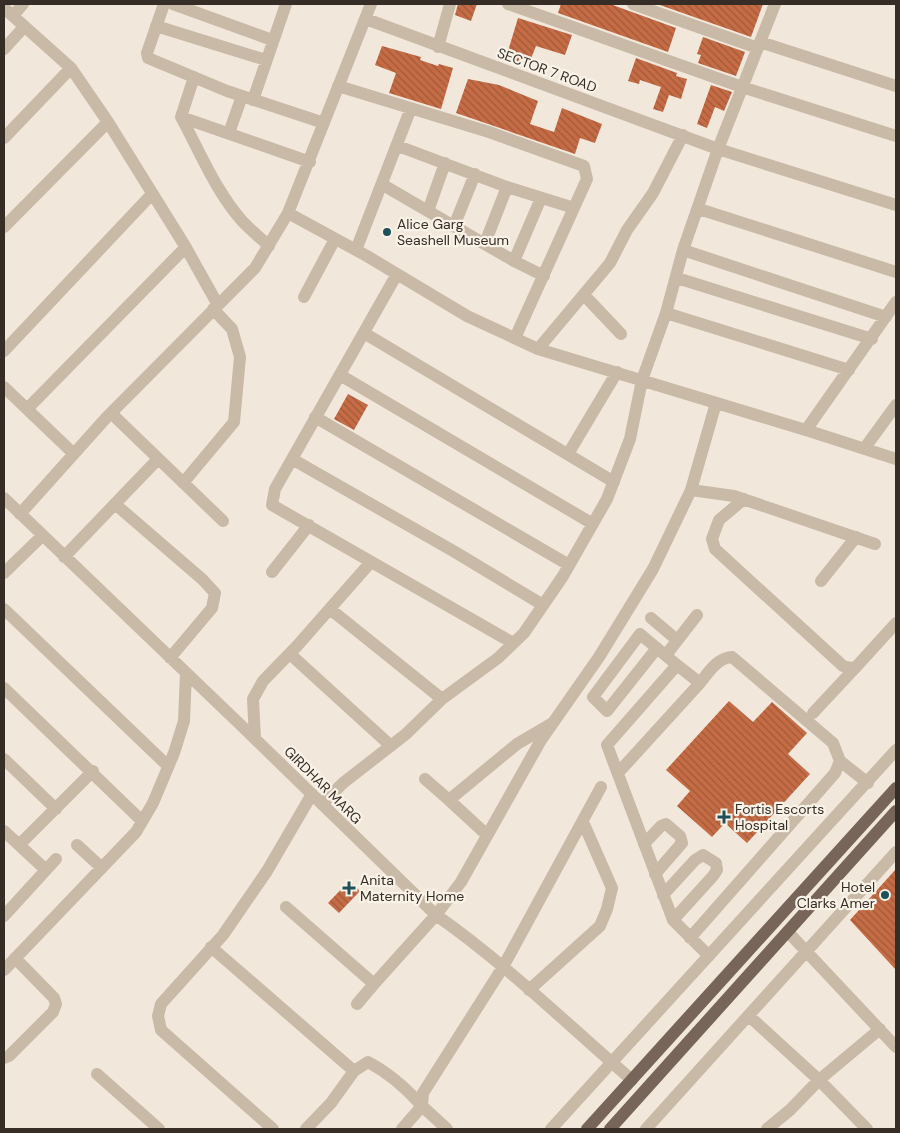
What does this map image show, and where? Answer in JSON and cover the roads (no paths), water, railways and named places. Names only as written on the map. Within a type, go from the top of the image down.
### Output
[{"type":"main road","points":[[587,1129],[896,788]]},
{"type":"main road","points":[[610,1129],[895,814]]},
{"type":"street","points":[[23,4],[8,12],[71,68],[108,122],[185,248],[215,307],[232,329],[240,357],[234,422],[183,483]]},
{"type":"street","points":[[164,4],[147,53],[148,58],[248,98],[324,123]]},
{"type":"street","points":[[173,4],[272,40]]},
{"type":"street","points":[[229,133],[266,60],[286,4]]},
{"type":"street","points":[[20,514],[111,412],[255,268],[288,213],[310,162],[371,4]]},
{"type":"street","points":[[438,47],[450,4]]},
{"type":"street","points":[[508,4],[742,87],[896,136]]},
{"type":"street","points":[[633,4],[759,45],[896,86]]},
{"type":"street","points":[[322,804],[343,783],[391,746],[442,700],[498,658],[524,633],[569,565],[593,524],[614,482],[630,439],[642,380],[666,313],[677,278],[683,250],[699,209],[718,149],[776,4]]},
{"type":"street","name":"SECTOR 7 ROAD","points":[[366,20],[718,149],[896,205]]},
{"type":"street","points":[[156,26],[266,60]]},
{"type":"street","points":[[4,49],[24,27]]},
{"type":"street","points":[[4,138],[71,68]]},
{"type":"street","points":[[194,77],[181,117],[201,157],[223,193],[243,221],[269,246]]},
{"type":"street","points":[[338,86],[489,132],[536,151],[580,163],[584,166],[587,179],[515,338]]},
{"type":"street","points":[[356,250],[383,185],[411,108]]},
{"type":"street","points":[[181,117],[310,162]]},
{"type":"street","points":[[4,226],[108,122]]},
{"type":"street","points":[[538,349],[585,296],[610,264],[627,230],[653,193],[683,135]]},
{"type":"street","points":[[398,146],[507,187],[574,208]]},
{"type":"street","points":[[428,211],[445,163]]},
{"type":"street","points":[[454,226],[475,174]]},
{"type":"street","points":[[383,185],[485,243],[514,262],[544,276]]},
{"type":"street","points":[[485,243],[507,187]]},
{"type":"street","points":[[4,351],[152,194]]},
{"type":"street","points":[[514,262],[541,198]]},
{"type":"street","points":[[699,209],[896,272]]},
{"type":"street","points":[[288,213],[356,250],[467,316],[538,349],[716,402],[896,459]]},
{"type":"street","points":[[304,297],[335,239]]},
{"type":"street","points":[[27,409],[185,248]]},
{"type":"street","points":[[683,250],[886,317]]},
{"type":"street","points":[[396,274],[275,489],[272,505],[310,525],[370,563],[513,643]]},
{"type":"street","points":[[677,278],[872,339]]},
{"type":"street","points":[[585,296],[621,334]]},
{"type":"street","points":[[806,430],[872,339],[896,302]]},
{"type":"street","points":[[666,313],[849,370]]},
{"type":"street","points":[[364,333],[614,482]]},
{"type":"street","points":[[568,454],[617,372]]},
{"type":"street","points":[[340,375],[593,524]]},
{"type":"street","points":[[4,387],[74,454]]},
{"type":"street","points":[[358,1004],[436,916],[460,882],[554,722],[599,657],[654,569],[691,490],[716,402]]},
{"type":"street","points":[[864,449],[896,405]]},
{"type":"street","points":[[111,412],[223,521]]},
{"type":"street","points":[[316,417],[569,565]]},
{"type":"street","points":[[64,557],[158,458]]},
{"type":"street","points":[[292,458],[543,605]]},
{"type":"street","points":[[691,490],[744,499],[875,544]]},
{"type":"street","points":[[744,499],[719,520],[712,538],[715,548],[843,666],[856,667]]},
{"type":"street","name":"GIRDHAR MARG","points":[[5,501],[252,735],[436,916],[461,933],[503,967],[632,1080]]},
{"type":"street","points":[[114,504],[202,579],[215,594],[212,608],[170,658]]},
{"type":"street","points":[[272,572],[310,525]]},
{"type":"street","points":[[4,573],[42,536]]},
{"type":"street","points":[[821,581],[856,537]]},
{"type":"street","points":[[252,735],[253,699],[263,681],[290,654],[370,563]]},
{"type":"street","points":[[330,609],[442,700]]},
{"type":"street","points":[[4,610],[168,766]]},
{"type":"street","points":[[697,615],[677,640],[662,652],[607,711],[593,697],[640,634],[662,652],[677,665],[700,683]]},
{"type":"street","points":[[651,618],[677,640]]},
{"type":"street","points":[[813,713],[896,623]]},
{"type":"street","points":[[290,654],[391,746]]},
{"type":"street","points":[[618,773],[715,665],[724,658],[732,657],[833,744],[840,761],[868,783]]},
{"type":"street","points":[[677,665],[607,745],[673,920],[709,956]]},
{"type":"street","points":[[4,970],[136,832],[153,803],[174,753],[184,721],[190,677]]},
{"type":"street","points":[[4,688],[93,771],[142,821]]},
{"type":"street","points":[[449,800],[517,744],[554,722]]},
{"type":"street","points":[[551,1129],[868,783],[896,750]]},
{"type":"street","points":[[4,758],[56,809]]},
{"type":"street","points":[[690,938],[836,774],[840,761]]},
{"type":"street","points":[[19,845],[93,771]]},
{"type":"street","points":[[426,779],[487,834]]},
{"type":"street","points":[[402,1129],[422,1106],[423,1093],[503,967],[601,787]]},
{"type":"street","points":[[273,1129],[161,1030],[158,1016],[161,1004],[211,946],[223,935],[267,871],[312,794]]},
{"type":"street","points":[[529,990],[600,926],[607,909],[612,888],[583,822]]},
{"type":"street","points":[[644,844],[661,826],[666,824],[680,836],[682,843],[655,874]]},
{"type":"street","points":[[4,831],[46,870]]},
{"type":"street","points":[[78,845],[102,868]]},
{"type":"street","points":[[646,1129],[896,852]]},
{"type":"street","points":[[663,895],[695,860],[703,855],[716,863],[717,870],[713,876],[673,920]]},
{"type":"street","points":[[6,908],[56,858]]},
{"type":"street","points":[[286,907],[374,984]]},
{"type":"street","points":[[788,932],[896,1047]]},
{"type":"street","points":[[211,946],[354,1071]]},
{"type":"street","points":[[4,1058],[9,1056],[53,1012],[56,1004],[54,998],[15,958]]},
{"type":"street","points":[[749,1016],[819,1080],[868,1129]]},
{"type":"street","points":[[774,1127],[819,1080],[880,1029]]},
{"type":"street","points":[[306,1129],[331,1103],[354,1071],[368,1062],[383,1069],[408,1090],[447,1129]]},
{"type":"street","points":[[97,1074],[159,1129]]},
{"type":"place","name":"Alice Garg Seashell Museum","points":[[387,232]]},
{"type":"place","name":"Fortis Escorts Hospital","points":[[724,817]]},
{"type":"place","name":"Anita Maternity Home","points":[[349,888]]},
{"type":"place","name":"Hotel Clarks Amer","points":[[885,895]]}]
